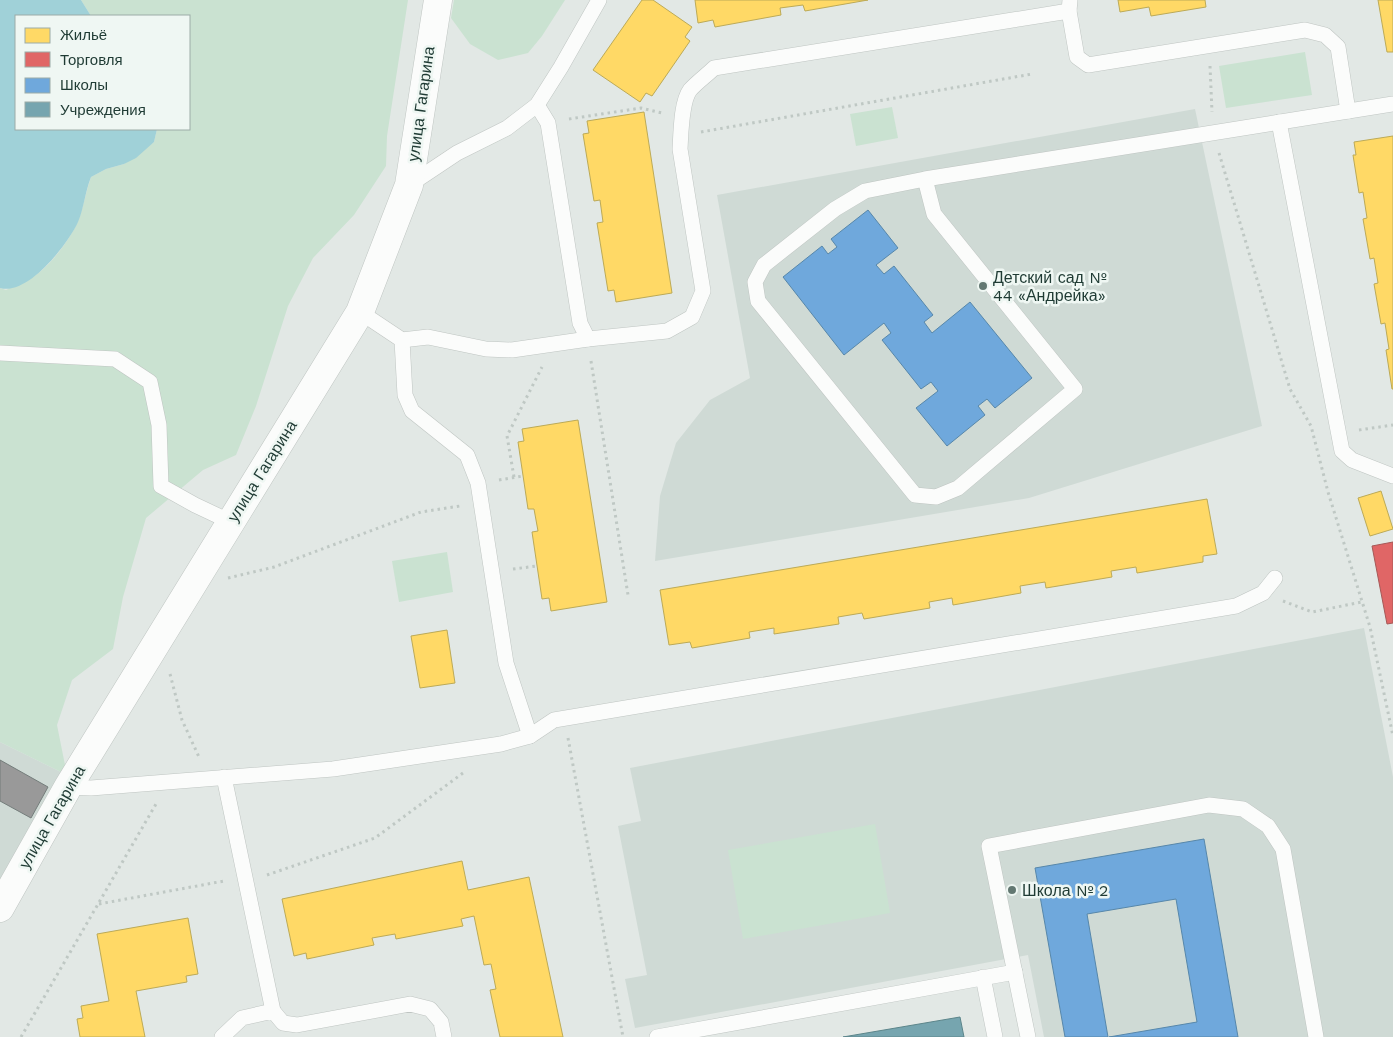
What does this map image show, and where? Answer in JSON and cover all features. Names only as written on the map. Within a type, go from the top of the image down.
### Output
[{"type":"street","name":"улица Гагарина","points":[[0,908],[68,787],[360,312],[410,185],[438,0]]},
{"type":"lane","points":[[410,185],[457,153],[507,128],[537,105],[599,0]]},
{"type":"lane","points":[[360,312],[402,340],[428,337],[486,349],[512,350],[588,339],[667,331],[692,317],[703,291],[680,149],[682,117],[690,91],[714,68],[1070,6],[1077,57],[1088,64],[1305,30],[1326,35],[1338,47],[1348,111]]},
{"type":"lane","points":[[925,179],[934,214],[1075,389],[958,488],[936,497],[915,495],[758,301],[755,282],[764,265],[835,209],[865,191],[925,179],[1393,104]]},
{"type":"lane","points":[[537,105],[548,123],[580,323],[588,339]]},
{"type":"lane","points":[[1279,122],[1342,451],[1352,460],[1393,476]]},
{"type":"lane","points":[[402,340],[405,394],[412,411],[467,456],[478,483],[506,663],[530,736]]},
{"type":"lane","points":[[0,353],[115,359],[150,382],[160,425],[161,486],[194,505],[231,522]]},
{"type":"lane","points":[[68,787],[91,788],[333,769],[502,744],[530,736],[554,720],[1236,606],[1264,593],[1275,578]]},
{"type":"lane","points":[[224,777],[273,1011],[282,1022],[297,1025],[410,1004],[430,1009],[441,1022],[444,1037]]},
{"type":"lane","points":[[1028,1037],[989,846],[1209,805],[1243,809],[1268,826],[1283,849],[1316,1037]]},
{"type":"lane","points":[[657,1037],[1015,972]]},
{"type":"lane","points":[[983,977],[995,1037]]},
{"type":"lane","points":[[222,1037],[242,1018],[273,1011]]},
{"type":"path","points":[[1209,45],[1213,133],[1290,389],[1310,426],[1328,492],[1370,627],[1393,736]]},
{"type":"path","points":[[681,135],[1032,74]]},
{"type":"path","points":[[548,123],[641,108],[682,117]]},
{"type":"path","points":[[588,339],[628,595]]},
{"type":"path","points":[[514,477],[507,436],[554,344]]},
{"type":"path","points":[[1339,433],[1393,425]]},
{"type":"path","points":[[191,587],[274,568],[421,512],[481,502]]},
{"type":"path","points":[[1300,607],[1312,612],[1362,602]]},
{"type":"path","points":[[160,637],[182,720],[208,778]]},
{"type":"path","points":[[564,719],[623,1037]]},
{"type":"path","points":[[99,904],[229,880],[261,878],[375,838],[502,744]]},
{"type":"path","points":[[21,1037],[170,781]]},
{"type":"shaded area","name":"Детский сад № 44 «Андрейка»","points":[[1195,109],[1262,426],[1029,498],[655,561],[660,496],[676,443],[710,400],[750,378],[717,195]]},
{"type":"shaded area","name":"Школа № 2","points":[[1364,628],[1393,777],[1393,1037],[1044,1037],[1028,955],[635,1028],[625,979],[647,975],[618,826],[641,821],[630,768]]},
{"type":"shaded area","points":[[0,742],[67,775],[0,884]]},
{"type":"green space","points":[[81,0],[408,0],[387,136],[386,166],[354,215],[313,258],[288,306],[256,406],[236,455],[203,470],[146,518],[123,597],[113,649],[72,680],[57,725],[67,775],[0,742],[0,288],[6,290],[33,276],[43,270],[55,257],[76,225],[91,177],[106,169],[124,164],[154,142],[157,130],[190,130],[190,15],[90,15]]},
{"type":"green space","points":[[454,0],[565,0],[542,36],[528,53],[498,60],[470,44],[451,18]]},
{"type":"green space","points":[[1305,52],[1312,95],[1226,108],[1219,66]]},
{"type":"green space","points":[[892,107],[898,138],[856,146],[850,114]]},
{"type":"green space","points":[[447,552],[453,592],[399,602],[392,561]]},
{"type":"green space","points":[[875,824],[890,913],[743,939],[728,850]]},
{"type":"water","points":[[0,0],[81,0],[90,15],[15,15],[15,130],[157,130],[154,142],[136,158],[124,164],[106,169],[91,177],[78,222],[66,243],[46,266],[23,284],[11,288],[0,288]]},
{"type":"building: Жильё","points":[[642,0],[653,0],[692,27],[685,37],[690,41],[652,96],[646,93],[640,102],[593,70]]},
{"type":"building: Жильё","points":[[695,0],[868,0],[805,11],[803,5],[780,8],[781,15],[715,27],[713,20],[698,23]]},
{"type":"building: Жильё","points":[[1118,0],[1205,0],[1206,7],[1151,16],[1149,7],[1120,12]]},
{"type":"building: Жильё","points":[[1378,0],[1393,0],[1393,52],[1387,52]]},
{"type":"building: Жильё","points":[[644,112],[672,293],[616,302],[614,290],[608,291],[597,223],[603,222],[600,200],[594,201],[583,134],[589,133],[587,121]]},
{"type":"building: Жильё","points":[[1393,136],[1392,389],[1386,350],[1389,349],[1385,323],[1381,324],[1374,284],[1378,283],[1374,258],[1370,259],[1363,219],[1367,218],[1363,192],[1359,193],[1353,155],[1356,155],[1354,142]]},
{"type":"building: Жильё","points":[[578,420],[607,602],[551,611],[549,598],[542,599],[532,532],[538,531],[534,509],[528,509],[518,442],[524,441],[522,429]]},
{"type":"building: Жильё","points":[[1381,491],[1393,529],[1370,536],[1358,498]]},
{"type":"building: Жильё","points":[[1207,499],[1217,554],[1203,556],[1203,562],[1137,573],[1136,567],[1111,571],[1112,577],[1046,588],[1045,582],[1020,586],[1021,593],[953,605],[952,598],[929,602],[930,608],[864,619],[862,613],[838,617],[839,624],[774,634],[774,628],[749,632],[750,638],[692,648],[690,642],[669,645],[660,590]]},
{"type":"building: Жильё","points":[[447,630],[455,683],[420,688],[411,636]]},
{"type":"building: Жильё","points":[[462,861],[468,890],[529,877],[563,1037],[500,1037],[490,990],[496,989],[491,964],[484,965],[474,916],[461,919],[463,926],[396,939],[395,934],[372,938],[374,945],[307,959],[306,953],[294,956],[282,899]]},
{"type":"building: Жильё","points":[[188,918],[198,974],[186,976],[187,982],[136,991],[145,1037],[80,1037],[77,1019],[83,1018],[81,1006],[109,1001],[97,934]]},
{"type":"building: Торговля","points":[[1393,542],[1393,623],[1387,624],[1372,546]]},
{"type":"building: Школы","points":[[868,210],[898,248],[876,265],[884,274],[894,266],[933,315],[924,322],[932,333],[970,302],[1032,378],[995,408],[987,399],[978,406],[985,415],[947,446],[916,408],[938,391],[931,382],[921,389],[882,340],[891,333],[884,323],[844,355],[783,277],[822,246],[828,254],[837,247],[831,239]]},
{"type":"building: Школы","points":[[1204,839],[1238,1037],[1109,1037],[1197,1022],[1176,899],[1087,914],[1108,1037],[1065,1037],[1035,868]]},
{"type":"building: Учреждения","points":[[960,1017],[964,1037],[843,1037]]},
{"type":"building: Промзона","points":[[0,760],[48,787],[31,818],[0,801]]},
{"type":"place","name":"Детский сад № 44 «Андрейка»","points":[[983,286]]},
{"type":"place","name":"Школа № 2","points":[[1012,890]]}]
